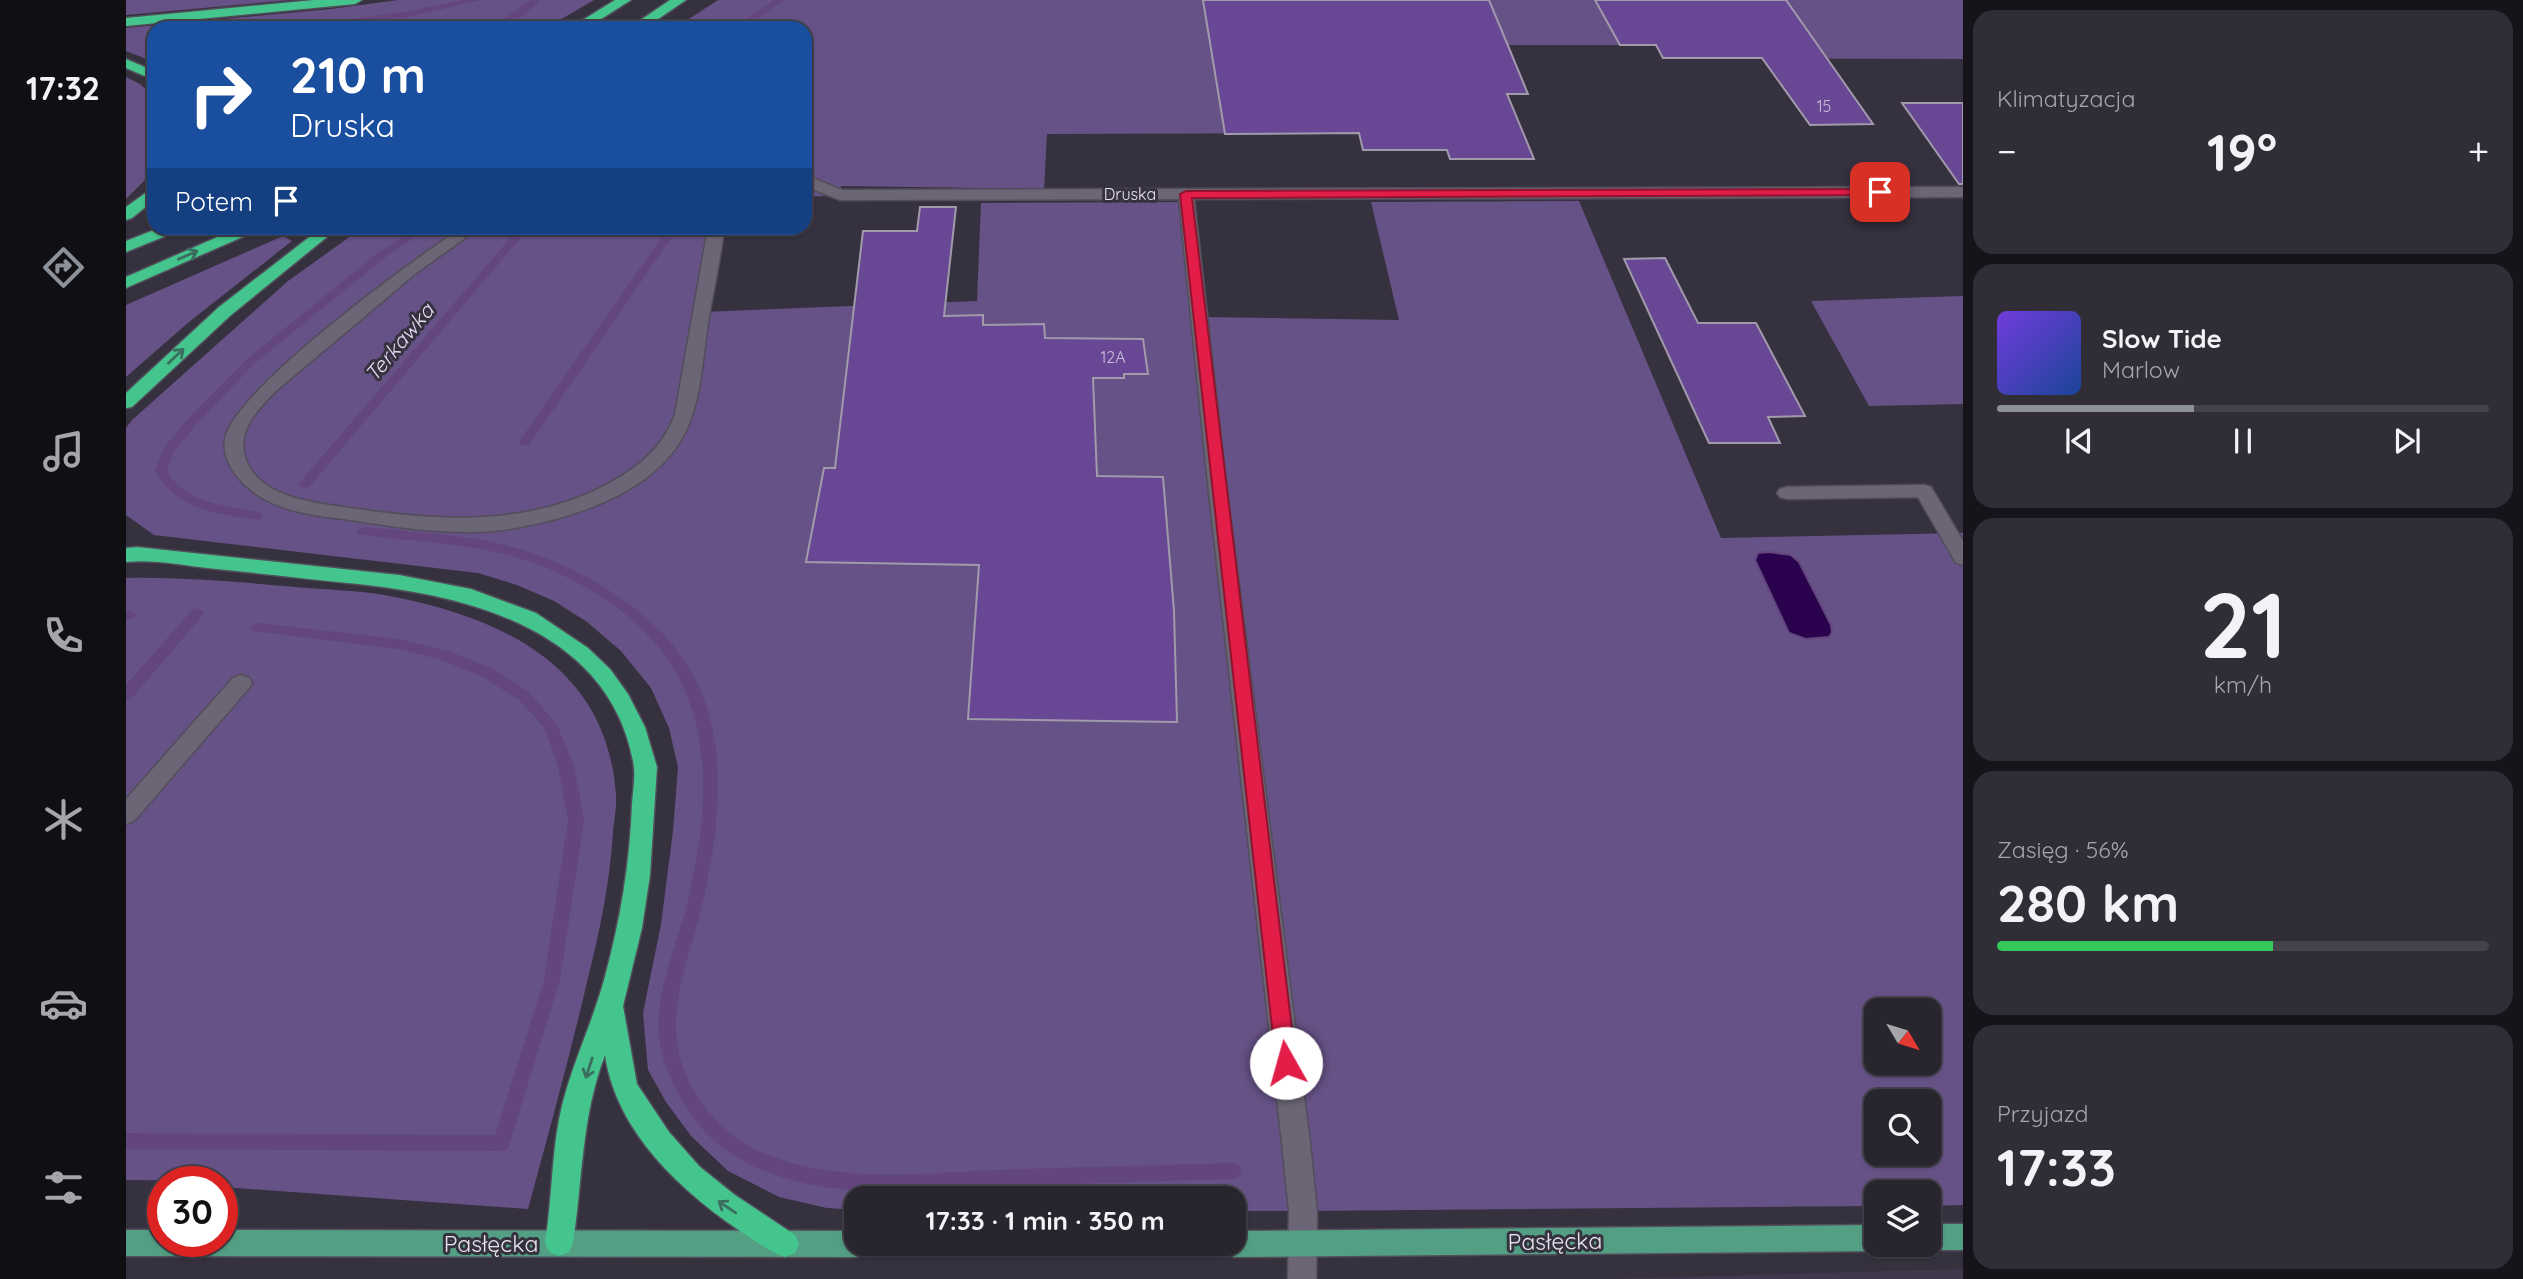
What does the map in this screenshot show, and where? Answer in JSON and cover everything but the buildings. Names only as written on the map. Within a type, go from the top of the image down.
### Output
[{"type":"highway","points":[[126,22],[355,0]]},
{"type":"highway","points":[[589,21],[624,0]]},
{"type":"highway","points":[[647,21],[679,0]]},
{"type":"highway","points":[[126,63],[147,73]]},
{"type":"highway","points":[[126,215],[147,198]]},
{"type":"highway","points":[[126,247],[155,235]]},
{"type":"highway","points":[[126,283],[234,235]]},
{"type":"highway","points":[[126,403],[225,311],[321,235]]},
{"type":"highway","points":[[130,551],[405,583],[472,596],[519,612],[568,642],[592,662],[621,701],[645,759],[639,876],[611,1003],[574,1113],[565,1214],[559,1242]]},
{"type":"highway","points":[[611,1003],[622,1077],[630,1097],[652,1132],[674,1161],[708,1194],[785,1244]]},
{"type":"main road","points":[[1941,1237],[1963,1237]]},
{"type":"main road","name":"Pasłęcka","points":[[1246,1244],[1864,1238]]},
{"type":"main road","name":"Pasłęcka","points":[[126,1243],[844,1244]]},
{"type":"street","name":"Druska","points":[[812,183],[840,195],[1963,192]]},
{"type":"street","points":[[1186,194],[1216,475],[1303,1211],[1302,1279]]},
{"type":"street","points":[[461,235],[409,271],[271,386],[251,406],[241,422],[234,442],[236,457],[261,489],[281,500],[309,508],[387,520],[472,525],[529,519],[597,496],[621,484],[663,453],[676,435],[684,414],[715,235]]},
{"type":"street","points":[[1787,492],[1924,492],[1963,558]]},
{"type":"street","points":[[126,814],[241,683]]},
{"type":"shaded area","points":[[126,0],[291,0],[126,15]]},
{"type":"shaded area","points":[[398,0],[594,0],[558,21],[202,21]]},
{"type":"shaded area","points":[[718,0],[1963,0],[1963,59],[1663,58],[1655,45],[1509,45],[1528,94],[1391,94],[1408,150],[1363,150],[1358,133],[1047,134],[1044,189],[841,186],[840,195],[812,197],[812,21],[686,21]]},
{"type":"shaded area","points":[[147,26],[147,59],[126,51],[126,28]]},
{"type":"shaded area","points":[[126,77],[147,90],[147,178],[126,199]]},
{"type":"shaded area","points":[[1579,201],[1721,538],[1963,533],[1963,1205],[1941,1206],[1941,1180],[1864,1180],[1864,1206],[1246,1211],[1246,1186],[844,1186],[844,1209],[779,1197],[728,1171],[691,1136],[666,1102],[648,1070],[643,1013],[661,924],[678,767],[669,728],[651,688],[621,651],[587,622],[554,601],[517,585],[478,573],[154,535],[126,515],[126,428],[132,420],[288,281],[352,235],[715,235],[702,312],[977,301],[981,203],[1186,202],[1199,317],[1399,320],[1371,202]]},
{"type":"shaded area","points":[[283,236],[292,241],[189,322],[126,377],[126,305]]},
{"type":"shaded area","points":[[1963,296],[1963,404],[1869,406],[1811,301]]},
{"type":"shaded area","points":[[1758,553],[1791,555],[1799,562],[1831,625],[1832,632],[1829,637],[1806,639],[1789,633],[1755,560]]},
{"type":"shaded area","points":[[126,578],[211,580],[390,596],[471,618],[508,634],[542,655],[570,681],[593,712],[608,750],[616,809],[604,906],[567,1065],[528,1209],[238,1188],[238,1166],[147,1166],[147,1180],[126,1180]]},
{"type":"shaded area","points":[[1963,1269],[1963,1279],[1617,1279]]},
{"type":"waterway","points":[[358,21],[476,0]]},
{"type":"waterway","points":[[506,21],[536,0]]},
{"type":"waterway","points":[[748,21],[780,0]]},
{"type":"waterway","points":[[257,516],[202,505],[178,492],[168,483],[161,471],[167,452],[251,361],[383,254],[412,235]]},
{"type":"waterway","name":"Terkawka","points":[[305,484],[518,235]]},
{"type":"waterway","points":[[525,442],[668,235]]},
{"type":"waterway","points":[[363,531],[475,543],[551,564],[584,581],[624,608],[660,639],[678,661],[702,714],[708,743],[710,802],[698,889],[672,990],[667,1024],[668,1039],[683,1087],[702,1117],[731,1145],[759,1160],[798,1173],[868,1182],[1233,1171]]},
{"type":"waterway","name":"Terkawka","points":[[126,695],[197,613]]},
{"type":"waterway","points":[[126,1141],[502,1143],[552,980],[576,820],[566,766],[550,725],[524,696],[488,673],[443,655],[398,644],[258,628]]},
{"type":"route","points":[[1286,1063],[1216,475],[1186,194],[1880,192]]}]
